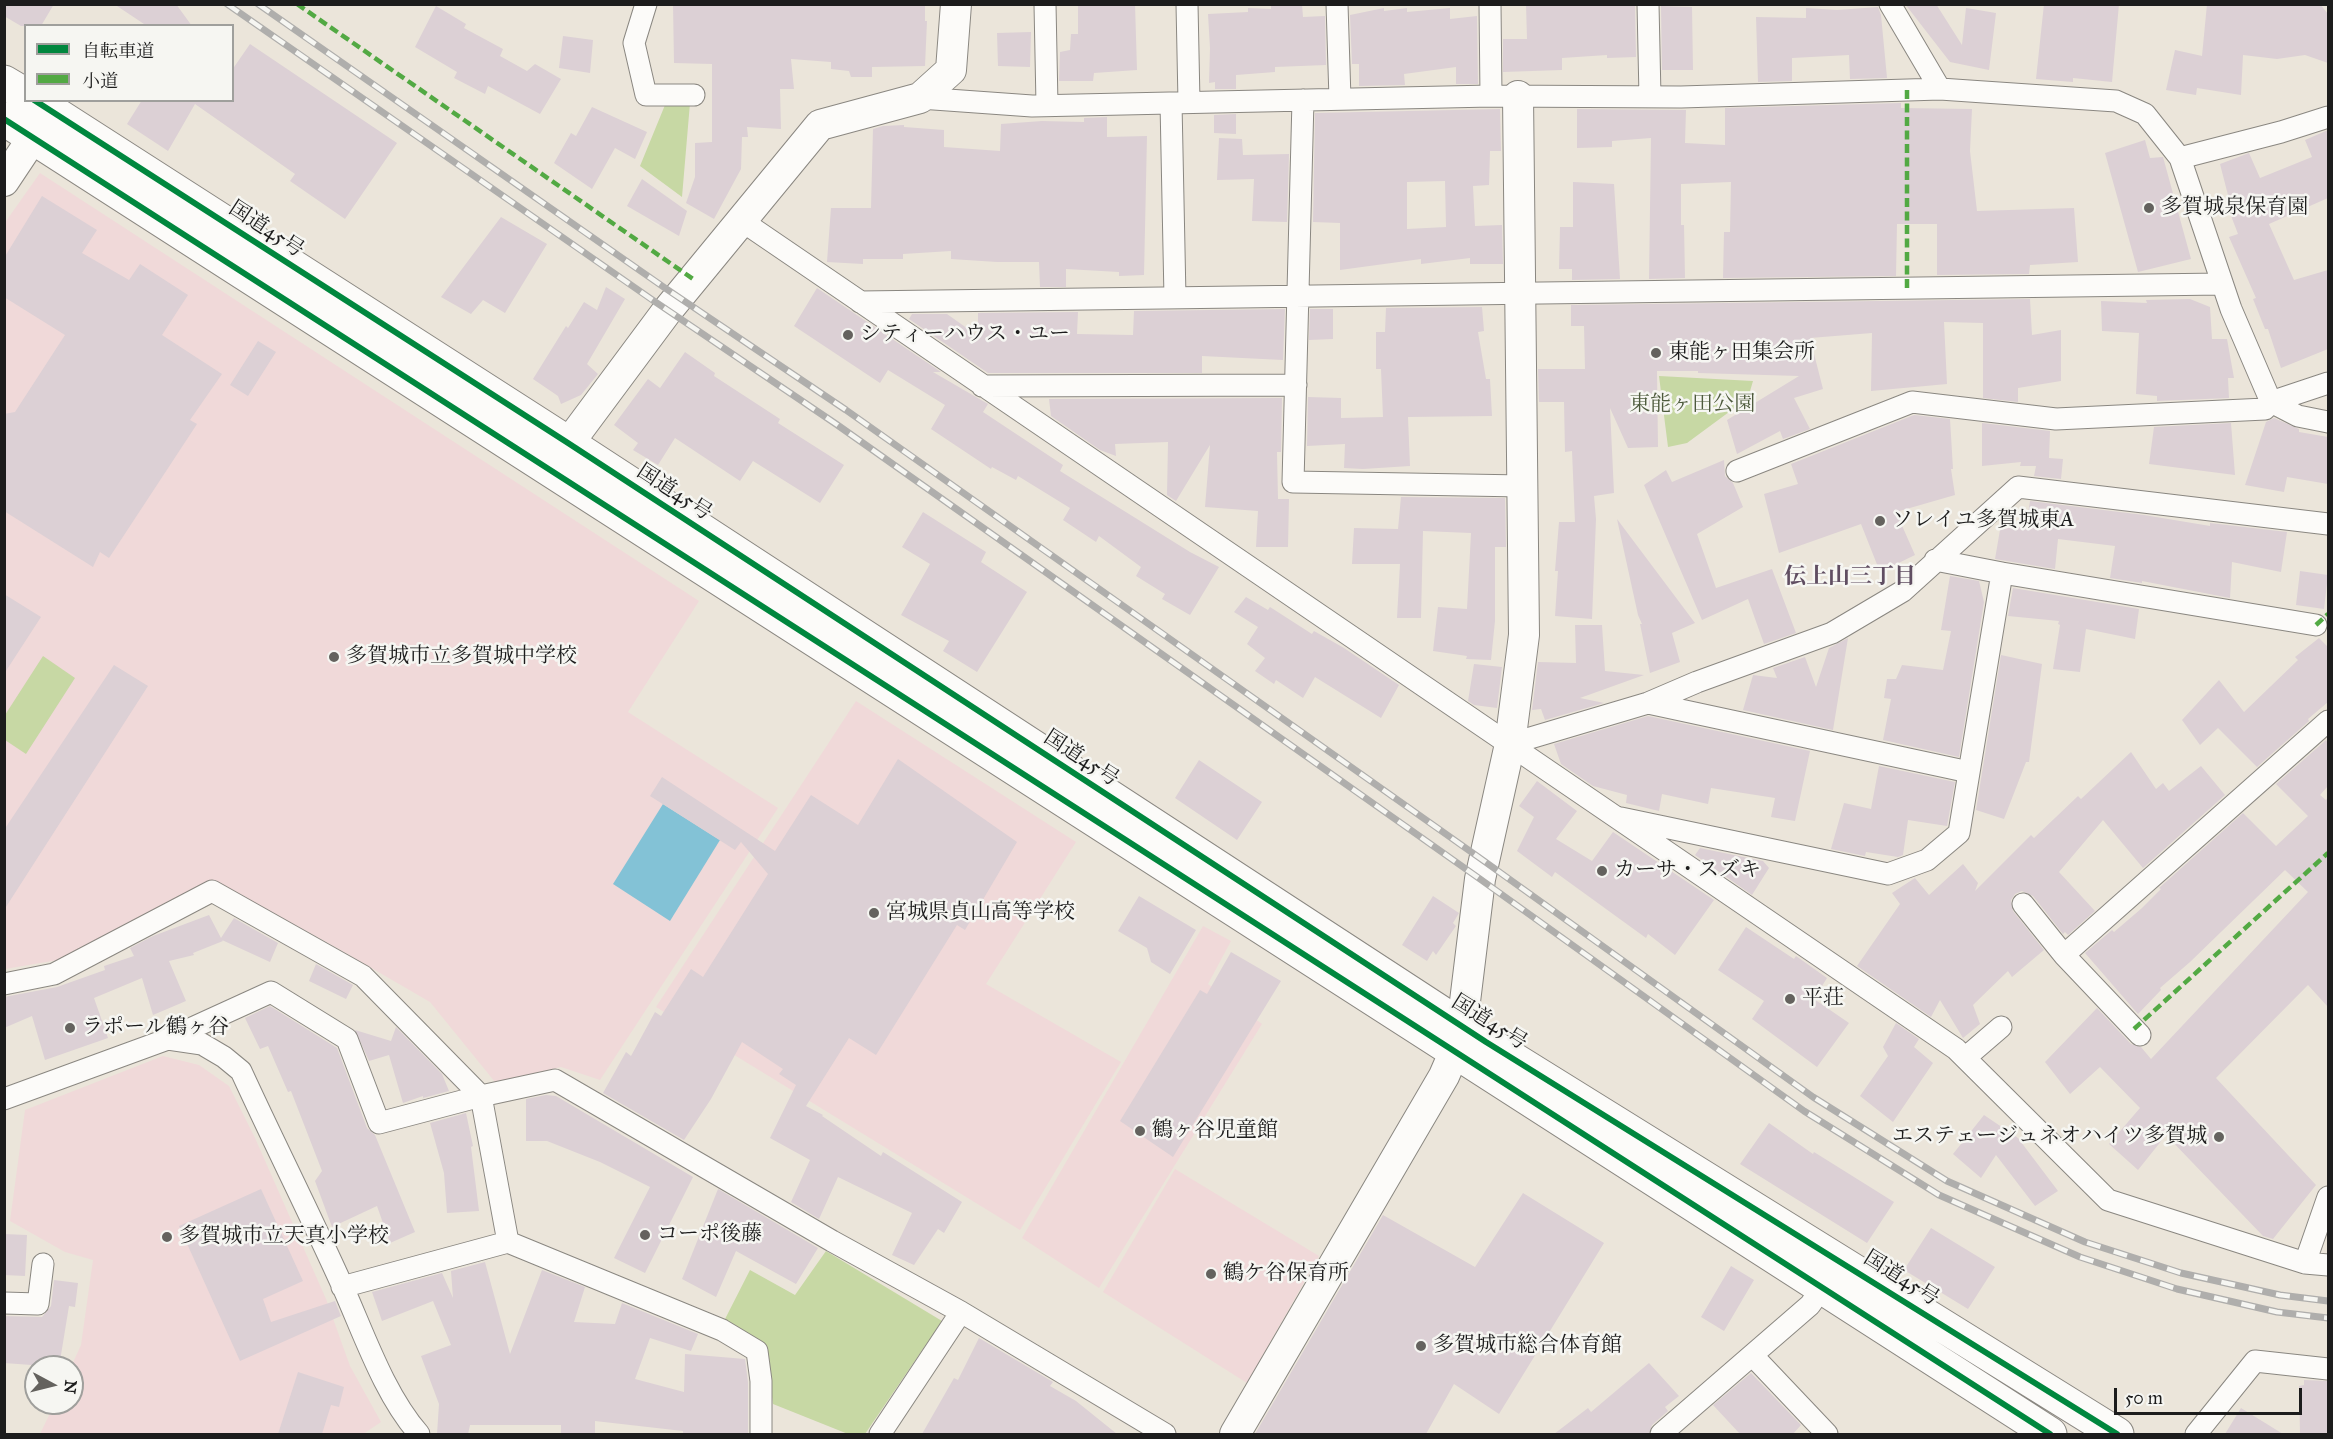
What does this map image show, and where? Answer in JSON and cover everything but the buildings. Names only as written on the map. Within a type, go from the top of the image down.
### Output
[{"type":"highway","name":"国道45号","points":[[4,82],[24,100]]},
{"type":"highway","name":"国道45号","points":[[36,111],[550,469],[1458,1040],[1842,1262],[2117,1434]]},
{"type":"highway","name":"国道45号","points":[[4,119],[36,111],[568,443],[1458,1040],[1822,1288],[2050,1434]]},
{"type":"street","points":[[646,4],[634,43],[646,95],[694,95]]},
{"type":"street","points":[[920,98],[951,70],[956,4]]},
{"type":"street","points":[[1045,4],[1047,105]]},
{"type":"street","points":[[1175,298],[1180,103],[1187,4]]},
{"type":"street","points":[[1337,4],[1340,99]]},
{"type":"street","points":[[1235,1434],[1444,1076],[1458,1040],[1480,879],[1510,744],[1524,635],[1518,293],[1504,96],[1490,4]]},
{"type":"street","points":[[1647,4],[1650,97]]},
{"type":"street","points":[[1890,4],[1940,89]]},
{"type":"street","points":[[550,469],[667,311],[820,125],[920,98],[1047,105],[1504,96],[1650,97],[1940,89],[2116,100],[2145,114],[2180,158],[2222,284],[2271,402],[2298,416],[2328,422]]},
{"type":"street","points":[[1303,100],[1293,482],[1523,486]]},
{"type":"street","points":[[4,181],[36,111]]},
{"type":"street","points":[[2180,158],[2282,132],[2328,117]]},
{"type":"street","points":[[742,221],[1956,1049],[2108,1200],[2305,1263],[2328,1265]]},
{"type":"street","points":[[860,302],[2222,284]]},
{"type":"street","points":[[1737,471],[1912,402],[2056,419],[2265,409],[2271,402],[2328,383]]},
{"type":"street","points":[[982,386],[1296,385]]},
{"type":"street","points":[[1510,744],[1648,703],[1697,682],[1832,633],[1903,591],[2018,487],[2328,524]]},
{"type":"street","points":[[1935,560],[2316,625]]},
{"type":"street","points":[[1612,816],[1888,874],[1927,860],[1959,833],[2002,573]]},
{"type":"street","points":[[1648,703],[1969,772]]},
{"type":"street","points":[[2064,955],[2328,721]]},
{"type":"street","points":[[4,984],[54,974],[212,891],[363,976],[481,1096],[508,1242]]},
{"type":"street","points":[[2023,904],[2064,955],[2140,1035]]},
{"type":"street","points":[[4,1099],[168,1039],[271,992],[347,1039],[379,1123],[481,1096],[555,1080],[832,1241],[961,1312],[1166,1434]]},
{"type":"street","points":[[1965,1058],[2001,1027]]},
{"type":"street","points":[[168,1039],[202,1044],[224,1057],[241,1071],[372,1355],[407,1422],[419,1434]]},
{"type":"street","points":[[2305,1263],[2328,1197]]},
{"type":"street","points":[[342,1287],[508,1242],[722,1329],[757,1351],[761,1381],[761,1434]]},
{"type":"street","points":[[1661,1434],[1810,1305],[1842,1262]]},
{"type":"street","points":[[4,1303],[39,1304],[43,1264]]},
{"type":"street","points":[[880,1434],[961,1312]]},
{"type":"street","points":[[1753,1356],[1827,1434]]},
{"type":"street","points":[[2196,1434],[2255,1361],[2328,1369]]},
{"type":"shaded area","name":"多賀城市立多賀城中学校","points":[[40,173],[699,601],[628,712],[778,808],[600,1080],[561,1067],[495,1082],[430,1002],[215,881],[64,959],[5,969],[4,224]]},
{"type":"shaded area","name":"宮城県貞山高等学校","points":[[856,701],[1076,842],[986,984],[1121,1062],[1020,1230],[656,1007]]},
{"type":"shaded area","name":"鶴ヶ谷児童館","points":[[1203,926],[1231,941],[1208,984],[1262,1024],[1099,1288],[1022,1238]]},
{"type":"shaded area","name":"多賀城市立天真小学校","points":[[163,1056],[199,1065],[229,1086],[255,1138],[326,1299],[350,1366],[381,1422],[363,1434],[40,1434],[49,1415],[84,1415],[84,1355],[76,1355],[81,1345],[93,1260],[65,1252],[10,1221],[25,1110]]},
{"type":"shaded area","name":"鶴ケ谷保育所","points":[[1175,1169],[1319,1256],[1247,1383],[1103,1292]]},
{"type":"green space","points":[[690,103],[682,197],[640,166],[665,105]]},
{"type":"green space","name":"東能ヶ田公園","points":[[1659,376],[1753,381],[1748,398],[1687,443],[1668,447]]},
{"type":"green space","points":[[43,656],[75,678],[26,754],[5,740],[5,715]]},
{"type":"green space","points":[[826,1251],[942,1321],[865,1434],[848,1434],[773,1404],[770,1382],[723,1323],[750,1270],[795,1295]]},
{"type":"water","points":[[663,804],[720,840],[670,921],[613,884]]},
{"type":"railway","points":[[227,4],[654,301],[836,424],[1804,1111],[1939,1195],[2080,1257],[2177,1289],[2277,1312],[2328,1318]]},
{"type":"railway","points":[[258,4],[665,288],[846,410],[1484,861],[1813,1097],[1947,1181],[2085,1242],[2181,1273],[2280,1295],[2328,1301]]},
{"type":"marked path","points":[[297,4],[693,279]]},
{"type":"marked path","points":[[1907,90],[1907,288]]},
{"type":"marked path","points":[[2316,625],[2328,614]]},
{"type":"marked path","points":[[2134,1029],[2328,853]]},
{"type":"cycle path","points":[[37,102],[568,443],[1486,1042],[2117,1434]]},
{"type":"cycle path","points":[[4,119],[2050,1434]]},
{"type":"place","name":"多賀城泉保育園","points":[[2149,208]]},
{"type":"place","name":"シティーハウス・ユー","points":[[848,335]]},
{"type":"place","name":"東能ヶ田集会所","points":[[1656,353]]},
{"type":"place","name":"ソレイユ多賀城東A","points":[[1880,521]]},
{"type":"place","name":"多賀城市立多賀城中学校","points":[[334,657]]},
{"type":"place","name":"カーサ・スズキ","points":[[1602,871]]},
{"type":"place","name":"宮城県貞山高等学校","points":[[874,913]]},
{"type":"place","name":"平荘","points":[[1790,999]]},
{"type":"place","name":"ラポール鶴ヶ谷","points":[[70,1028]]},
{"type":"place","name":"鶴ヶ谷児童館","points":[[1140,1131]]},
{"type":"place","name":"エステェージュネオハイツ多賀城","points":[[2219,1137]]},
{"type":"place","name":"コーポ後藤","points":[[645,1235]]},
{"type":"place","name":"多賀城市立天真小学校","points":[[167,1237]]},
{"type":"place","name":"鶴ケ谷保育所","points":[[1211,1274]]},
{"type":"place","name":"多賀城市総合体育館","points":[[1421,1346]]},
{"type":"district","name":"伝上山三丁目","points":[[1850,578]]}]
